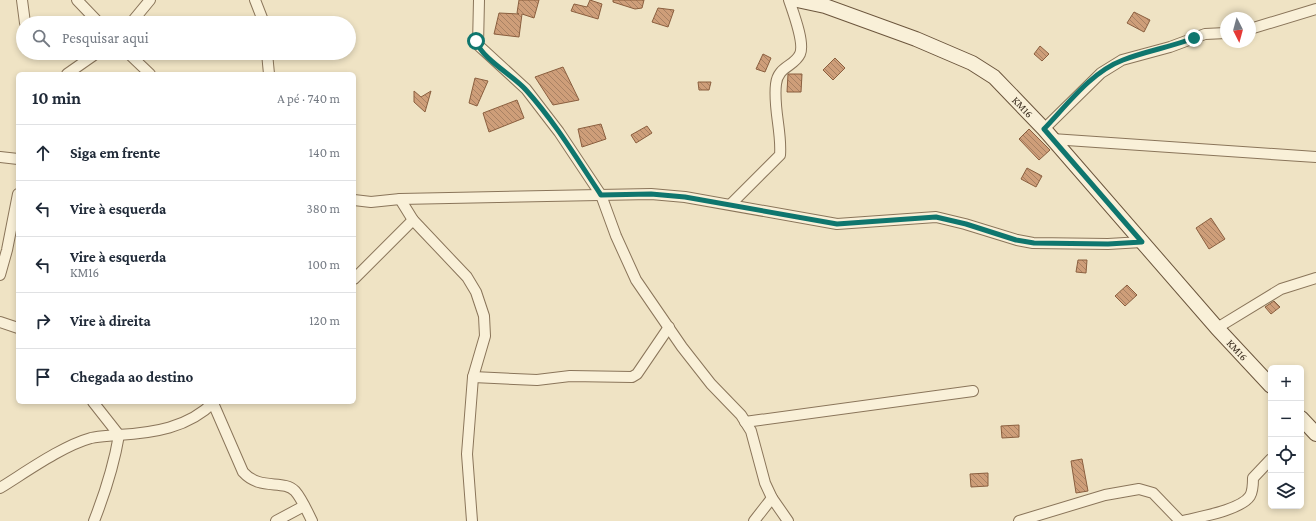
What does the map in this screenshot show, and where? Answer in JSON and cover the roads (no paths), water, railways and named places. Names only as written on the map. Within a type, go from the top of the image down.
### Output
[{"type":"street","points":[[22,0],[24,16]]},
{"type":"street","points":[[77,0],[92,16]]},
{"type":"street","points":[[137,16],[150,0]]},
{"type":"street","points":[[255,0],[261,16]]},
{"type":"street","points":[[479,0],[478,45],[526,89],[559,132],[601,195],[616,236],[636,280],[711,384],[741,415],[756,446],[765,483],[772,498],[788,521]]},
{"type":"street","points":[[731,204],[780,155],[775,99],[776,83],[782,69],[800,55],[801,49],[800,39],[789,0]]},
{"type":"street","name":"KM16","points":[[797,0],[832,8],[916,39],[972,63],[994,77],[1048,134],[1217,328],[1268,383]]},
{"type":"street","points":[[1256,27],[1316,9]]},
{"type":"street","points":[[1048,134],[1101,73],[1122,60],[1170,47],[1205,34],[1220,33]]},
{"type":"street","points":[[70,72],[87,60]]},
{"type":"street","points":[[135,60],[148,72]]},
{"type":"street","points":[[268,60],[269,72]]},
{"type":"street","points":[[1048,134],[1316,158]]},
{"type":"street","points":[[0,158],[16,159]]},
{"type":"street","points":[[356,200],[371,202],[400,199],[651,194],[685,197],[731,204],[837,224],[936,217],[966,224],[1016,240],[1034,243],[1108,244],[1142,242]]},
{"type":"street","points":[[400,199],[413,220],[467,277],[476,292],[484,316],[485,336],[473,377],[467,454],[472,521]]},
{"type":"street","points":[[0,275],[8,250],[16,205]]},
{"type":"street","points":[[356,277],[413,220]]},
{"type":"street","points":[[1217,328],[1281,289],[1316,278]]},
{"type":"street","points":[[0,322],[16,327]]},
{"type":"street","points":[[473,377],[536,380],[570,376],[632,377],[637,374],[669,327]]},
{"type":"street","points":[[745,422],[973,391]]},
{"type":"street","points":[[94,521],[115,461],[118,435],[95,404]]},
{"type":"street","points":[[0,488],[73,444],[91,438],[167,429],[191,420],[212,404]]},
{"type":"street","points":[[213,404],[246,476],[256,482],[288,487],[294,490],[312,521]]},
{"type":"street","points":[[1183,521],[1240,505],[1250,496],[1253,487],[1253,478],[1268,462]]},
{"type":"street","points":[[1020,521],[1105,495],[1140,489],[1153,493],[1180,521]]},
{"type":"street","points":[[754,521],[772,498]]},
{"type":"street","points":[[276,521],[304,506]]}]
